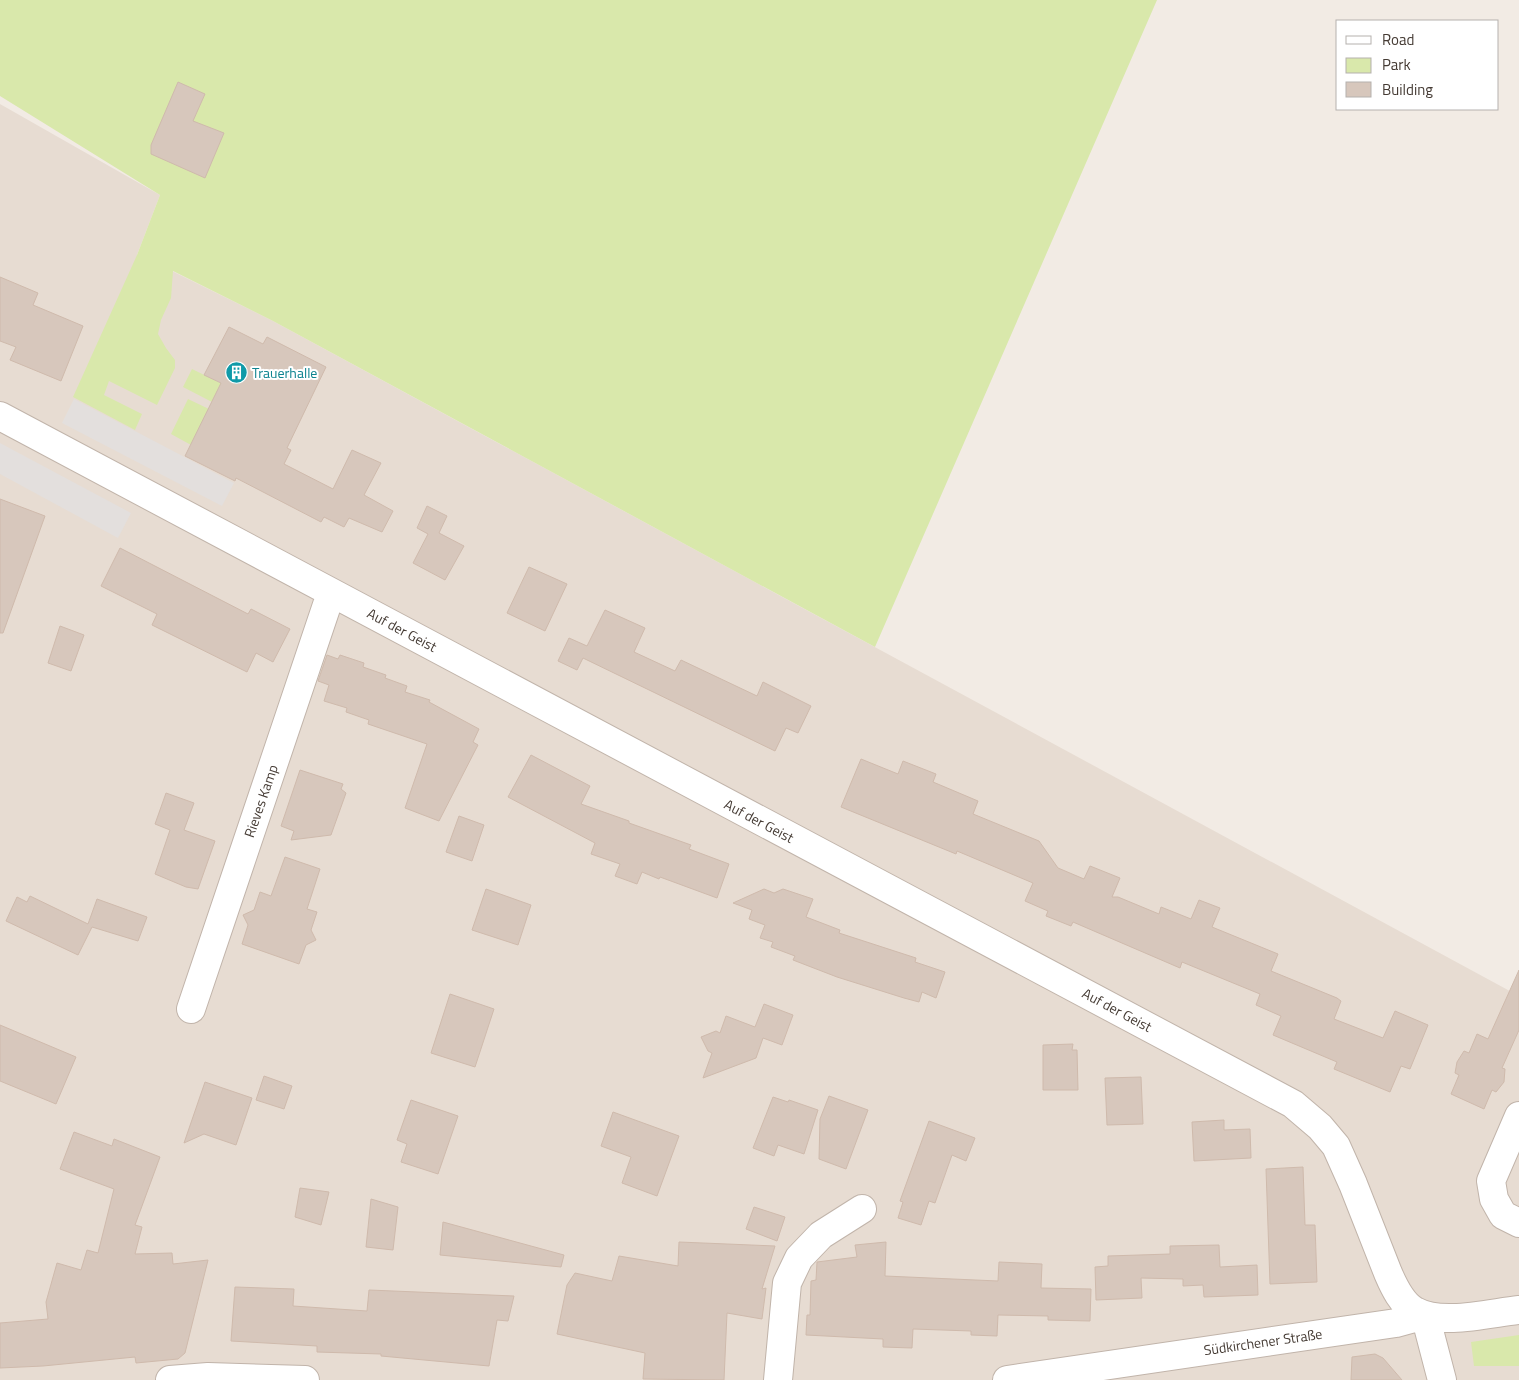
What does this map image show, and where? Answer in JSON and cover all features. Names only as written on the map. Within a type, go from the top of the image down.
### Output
[{"type":"street","name":"Auf der Geist","points":[[0,416],[1293,1104],[1320,1127],[1336,1146],[1393,1285],[1406,1304],[1414,1311],[1425,1316]]},
{"type":"street","name":"Rieves Kamp","points":[[191,1009],[331,593]]},
{"type":"street","points":[[1519,1116],[1492,1181],[1494,1198],[1503,1215],[1519,1223]]},
{"type":"street","points":[[778,1380],[787,1283],[799,1258],[821,1235],[862,1209]]},
{"type":"street","name":"Südkirchener Straße","points":[[1007,1380],[1396,1323],[1425,1316],[1444,1318],[1519,1310]]},
{"type":"street","points":[[1425,1316],[1442,1380]]},
{"type":"street","points":[[170,1380],[208,1377],[305,1380]]},
{"type":"shaded area","points":[[0,104],[160,195],[137,255],[273,321],[1519,996],[1519,1380],[0,1380]]},
{"type":"shaded area","points":[[74,399],[234,483],[222,506],[62,423]]},
{"type":"shaded area","points":[[0,443],[131,513],[118,538],[0,474]]},
{"type":"green space","points":[[0,0],[1157,0],[875,647],[273,321],[173,271],[171,298],[161,320],[158,334],[175,360],[175,368],[157,405],[109,381],[104,395],[142,414],[135,430],[73,397],[137,255],[160,195],[0,96]]},
{"type":"green space","points":[[192,369],[237,391],[212,402],[183,387]]},
{"type":"green space","points":[[188,399],[209,409],[191,445],[171,434]]},
{"type":"green space","points":[[1519,1335],[1519,1366],[1474,1366],[1471,1342]]},
{"type":"building","points":[[178,82],[205,94],[193,121],[224,133],[205,178],[151,154],[151,145]]},
{"type":"building","points":[[0,277],[38,293],[33,305],[83,326],[61,381],[10,360],[16,347],[0,341]]},
{"type":"building","points":[[229,327],[263,344],[267,337],[326,367],[287,448],[291,450],[284,464],[333,489],[352,450],[381,463],[364,495],[393,511],[382,532],[349,518],[344,527],[324,517],[321,522],[236,478],[235,481],[185,456],[221,383],[204,375]]},
{"type":"building","points":[[0,499],[45,516],[3,633],[0,633]]},
{"type":"building","points":[[427,506],[447,516],[439,533],[464,546],[445,580],[413,563],[428,534],[417,528]]},
{"type":"building","points":[[120,548],[248,614],[251,609],[290,629],[273,662],[256,653],[247,672],[152,625],[157,614],[101,586]]},
{"type":"building","points":[[529,567],[567,584],[545,631],[507,613]]},
{"type":"building","points":[[605,610],[645,628],[634,652],[675,671],[681,660],[757,696],[763,682],[811,706],[798,733],[786,728],[775,751],[583,658],[577,670],[558,661],[569,638],[587,646]]},
{"type":"building","points":[[60,626],[84,635],[71,671],[48,663]]},
{"type":"building","points":[[327,655],[338,659],[340,655],[364,663],[363,667],[386,675],[385,678],[407,686],[405,692],[430,700],[429,702],[479,729],[473,742],[478,745],[439,821],[405,808],[427,744],[368,724],[369,720],[346,712],[347,708],[324,701],[329,685],[318,681]]},
{"type":"building","points":[[531,755],[590,786],[581,804],[691,845],[689,849],[729,864],[717,898],[642,872],[637,884],[615,876],[620,864],[591,854],[595,843],[508,797]]},
{"type":"building","points":[[861,759],[898,774],[903,761],[936,774],[933,782],[978,801],[973,814],[1039,841],[1058,868],[1084,879],[1090,866],[1120,878],[1112,897],[1118,897],[1159,914],[1161,907],[1191,919],[1199,900],[1220,908],[1212,927],[1278,954],[1271,971],[1341,1001],[1334,1019],[1383,1038],[1395,1011],[1428,1025],[1410,1069],[1401,1066],[1390,1092],[1334,1069],[1337,1062],[1273,1035],[1281,1016],[1256,1005],[1260,994],[1182,962],[1180,968],[1073,922],[1071,926],[1046,916],[1048,911],[1025,901],[1033,883],[957,851],[956,854],[841,807]]},
{"type":"building","points":[[300,770],[343,784],[341,789],[346,793],[331,835],[291,840],[294,831],[281,826]]},
{"type":"building","points":[[166,793],[194,803],[184,830],[215,841],[198,889],[186,887],[155,874],[170,830],[155,824]]},
{"type":"building","points":[[459,816],[484,825],[472,861],[446,852]]},
{"type":"building","points":[[285,857],[320,869],[307,909],[317,912],[311,930],[316,940],[306,945],[299,964],[242,944],[248,925],[243,915],[254,910],[260,892],[271,896]]},
{"type":"building","points":[[486,889],[531,905],[518,945],[472,930]]},
{"type":"building","points":[[764,889],[774,893],[783,889],[813,899],[806,917],[840,930],[839,933],[916,958],[915,962],[945,972],[936,998],[922,992],[919,1002],[904,998],[837,977],[793,960],[795,956],[771,947],[773,942],[760,938],[765,925],[749,919],[752,910],[733,903]]},
{"type":"building","points":[[30,896],[88,924],[97,899],[147,917],[138,941],[92,927],[78,955],[6,921],[17,897],[27,902]]},
{"type":"building","points":[[1519,970],[1519,1030],[1502,1068],[1505,1069],[1504,1082],[1496,1092],[1492,1090],[1484,1109],[1451,1094],[1459,1075],[1455,1073],[1457,1062],[1464,1051],[1469,1053],[1477,1034],[1488,1039]]},
{"type":"building","points":[[450,994],[494,1009],[475,1067],[431,1053]]},
{"type":"building","points":[[764,1004],[793,1015],[782,1045],[763,1038],[756,1058],[703,1078],[712,1053],[708,1051],[701,1037],[716,1031],[720,1033],[726,1016],[755,1027]]},
{"type":"building","points":[[0,1025],[76,1057],[56,1104],[0,1081]]},
{"type":"building","points":[[1073,1044],[1072,1050],[1077,1050],[1078,1090],[1043,1090],[1043,1045]]},
{"type":"building","points":[[264,1076],[292,1086],[284,1109],[256,1100]]},
{"type":"building","points":[[1141,1077],[1143,1124],[1107,1125],[1105,1078]]},
{"type":"building","points":[[205,1082],[252,1098],[236,1145],[204,1134],[184,1143]]},
{"type":"building","points":[[829,1096],[868,1110],[846,1169],[819,1159],[820,1119]]},
{"type":"building","points":[[773,1097],[788,1102],[789,1100],[818,1110],[804,1154],[778,1145],[774,1156],[753,1148]]},
{"type":"building","points":[[411,1100],[458,1116],[438,1174],[401,1162],[407,1144],[397,1140]]},
{"type":"building","points":[[613,1112],[679,1136],[657,1196],[622,1183],[631,1157],[601,1146]]},
{"type":"building","points":[[1224,1120],[1224,1130],[1250,1129],[1251,1158],[1194,1161],[1192,1122]]},
{"type":"building","points":[[929,1121],[975,1138],[966,1161],[952,1155],[935,1203],[929,1201],[921,1225],[898,1218],[903,1202],[900,1201]]},
{"type":"building","points":[[74,1132],[112,1146],[114,1139],[160,1157],[135,1225],[142,1227],[135,1254],[172,1253],[173,1264],[208,1260],[185,1353],[178,1359],[136,1363],[135,1357],[0,1368],[0,1323],[48,1319],[46,1302],[57,1263],[81,1270],[87,1250],[98,1253],[114,1189],[60,1169]]},
{"type":"building","points":[[1303,1167],[1305,1225],[1315,1225],[1317,1282],[1270,1284],[1266,1169]]},
{"type":"building","points":[[300,1188],[329,1192],[321,1225],[295,1217]]},
{"type":"building","points":[[371,1199],[398,1207],[393,1250],[366,1247]]},
{"type":"building","points":[[754,1207],[785,1217],[777,1241],[746,1229]]},
{"type":"building","points":[[443,1222],[564,1255],[561,1267],[440,1255]]},
{"type":"building","points":[[679,1242],[775,1246],[762,1289],[766,1288],[762,1319],[727,1313],[724,1380],[643,1379],[645,1353],[557,1334],[567,1285],[575,1273],[612,1281],[619,1256],[678,1266]]},
{"type":"building","points":[[886,1242],[885,1276],[998,1281],[999,1262],[1042,1264],[1041,1288],[1091,1289],[1090,1321],[1048,1320],[1048,1316],[998,1315],[997,1336],[971,1335],[971,1331],[913,1329],[912,1348],[883,1347],[883,1339],[806,1335],[807,1315],[810,1315],[811,1281],[816,1280],[817,1262],[857,1257],[855,1245]]},
{"type":"building","points":[[1219,1245],[1220,1267],[1257,1265],[1258,1295],[1204,1297],[1203,1285],[1183,1286],[1183,1279],[1141,1278],[1142,1298],[1096,1300],[1095,1267],[1108,1266],[1108,1256],[1170,1254],[1170,1246]]},
{"type":"building","points":[[235,1287],[294,1289],[293,1306],[367,1311],[369,1290],[514,1296],[508,1321],[497,1320],[489,1366],[381,1356],[381,1354],[317,1352],[317,1346],[231,1341]]},
{"type":"building","points":[[1375,1354],[1383,1358],[1402,1380],[1351,1380],[1352,1357]]},
{"type":"place","name":"Trauerhalle","points":[[236,373]]}]
